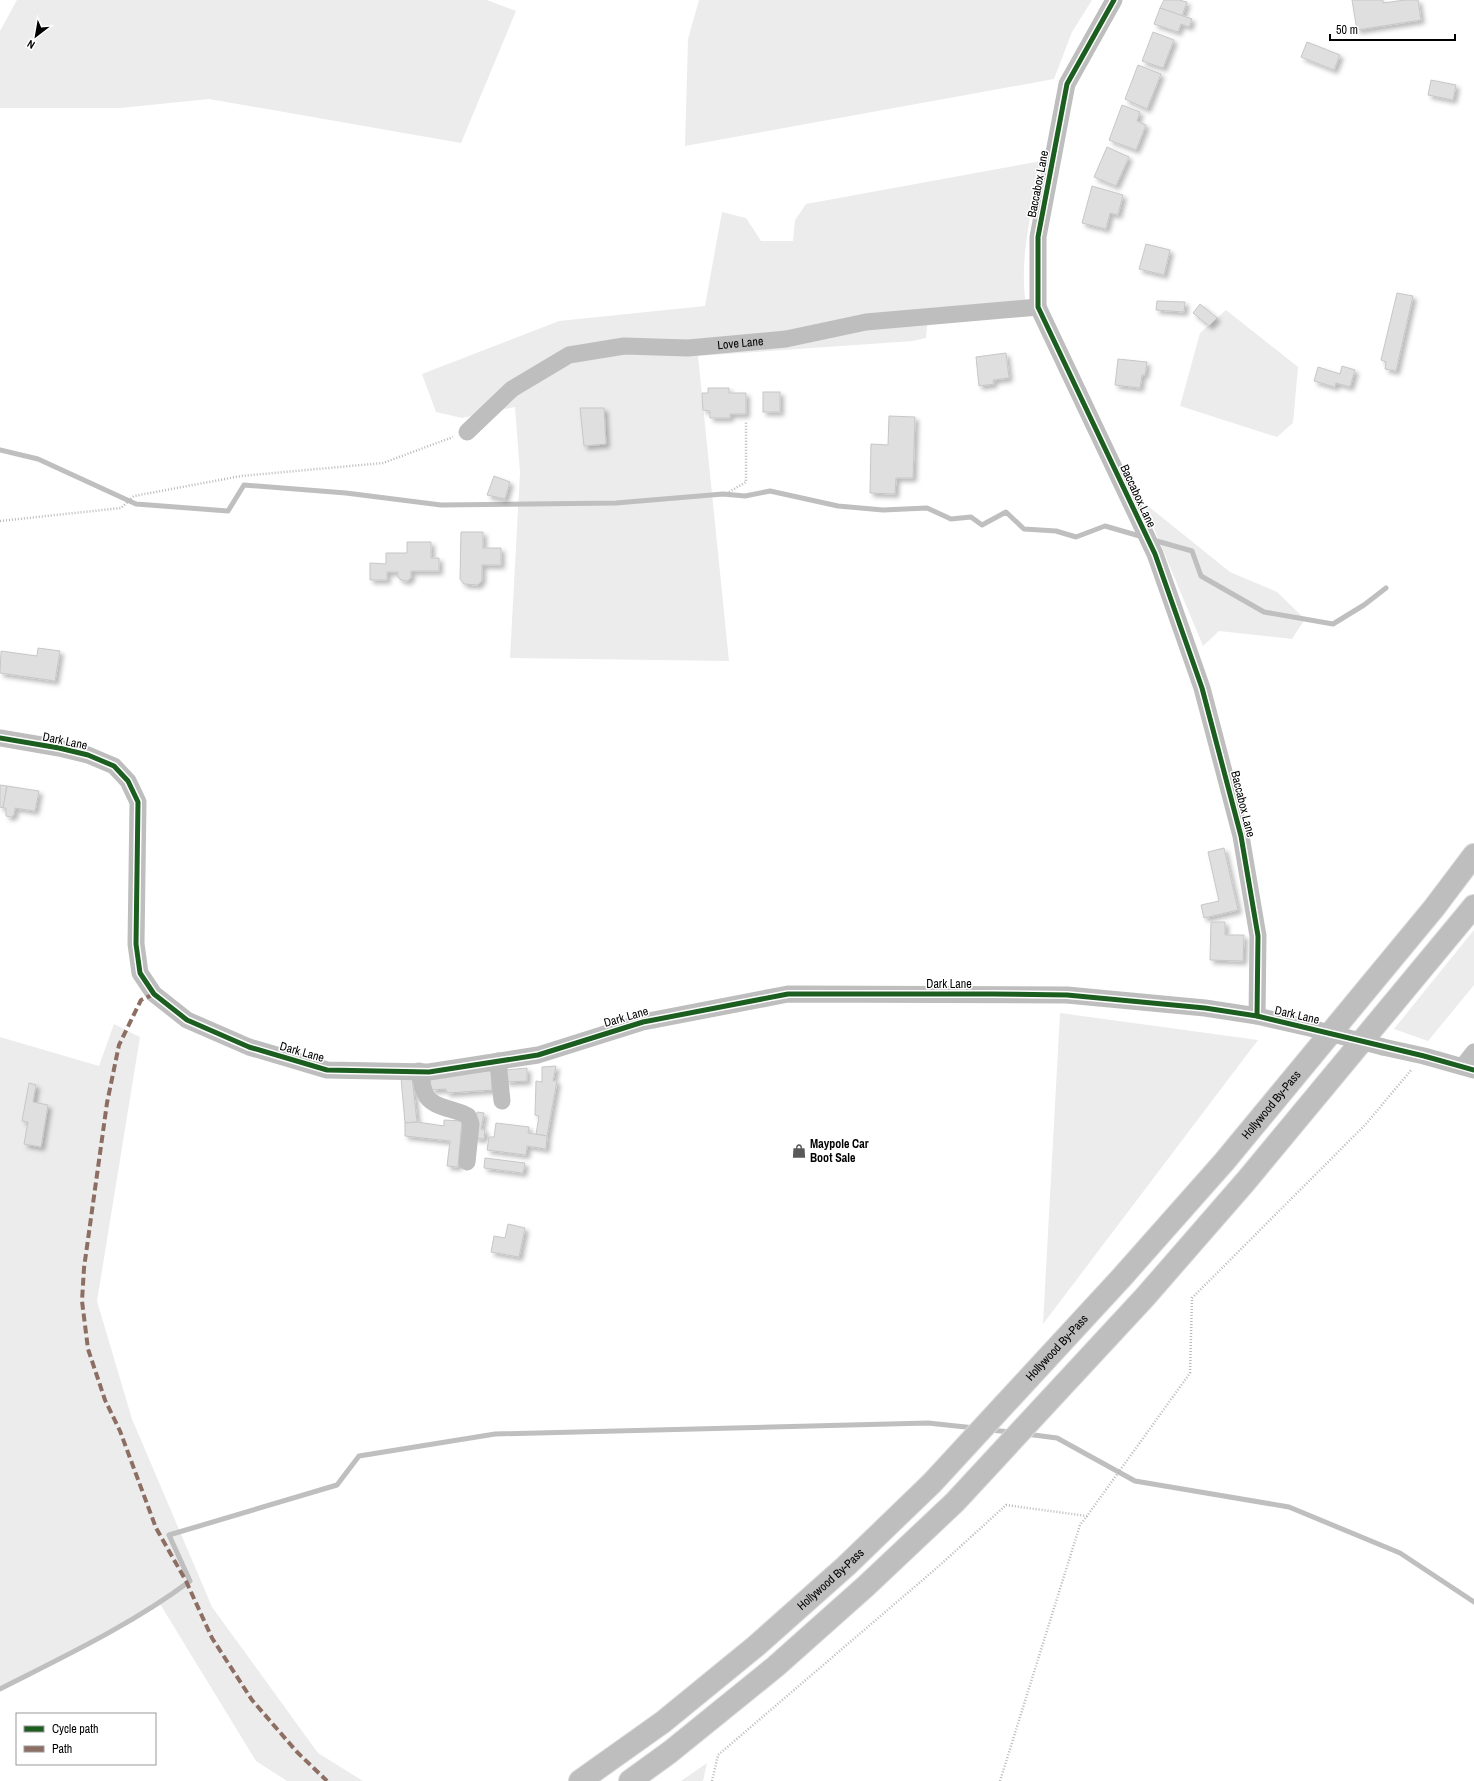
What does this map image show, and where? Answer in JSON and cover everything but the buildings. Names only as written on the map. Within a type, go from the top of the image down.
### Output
[{"type":"highway","name":"Hollywood By-Pass","points":[[580,1781],[663,1722],[756,1646],[846,1566],[932,1483],[1123,1276],[1224,1162],[1434,908],[1474,855]]},
{"type":"highway","points":[[630,1781],[670,1752],[775,1667],[866,1586],[955,1502],[1145,1297],[1246,1181],[1474,906]]},
{"type":"street","name":"Baccabox Lane","points":[[1114,0],[1067,84],[1038,237],[1038,307],[1155,554],[1202,688],[1241,836],[1258,936],[1257,1016]]},
{"type":"street","name":"Love Lane","points":[[467,432],[512,388],[569,355],[624,346],[688,348],[786,339],[866,322],[1038,307]]},
{"type":"street","name":"Dark Lane","points":[[0,738],[59,748],[88,755],[114,766],[128,781],[138,802],[136,944],[140,973],[154,994],[188,1020],[249,1047],[328,1070],[429,1072],[538,1055],[643,1022],[788,994],[1067,995],[1206,1008],[1257,1016],[1314,1029],[1469,1068]]},
{"type":"street","points":[[1469,1068],[1474,1052]]},
{"type":"street","points":[[498,1061],[502,1102]]},
{"type":"street","points":[[418,1072],[425,1094],[430,1101],[461,1111],[468,1116],[471,1124],[468,1162]]},
{"type":"path","points":[[729,492],[746,482],[746,422]]},
{"type":"path","points":[[0,521],[121,508],[134,496],[241,476],[383,463],[467,432]]},
{"type":"path","points":[[1000,1781],[1080,1525],[1190,1373],[1192,1298],[1365,1125],[1424,1056]]},
{"type":"path","points":[[712,1781],[718,1755],[939,1566],[1006,1504],[1087,1516]]},
{"type":"shaded area","points":[[17,0],[487,0],[516,11],[461,143],[209,99],[120,108],[0,108],[0,31]]},
{"type":"shaded area","points":[[699,0],[1092,0],[1072,32],[1054,79],[685,146],[688,39]]},
{"type":"shaded area","points":[[1041,161],[1030,216],[1025,254],[1024,291],[1027,308],[928,317],[926,338],[913,341],[698,356],[729,661],[510,658],[520,473],[515,407],[462,418],[436,412],[422,374],[559,321],[705,306],[722,212],[746,218],[761,241],[793,241],[795,220],[806,204]]},
{"type":"shaded area","points":[[1226,310],[1298,367],[1293,423],[1277,437],[1180,406],[1200,333]]},
{"type":"shaded area","points":[[1143,502],[1230,572],[1277,592],[1305,619],[1292,639],[1219,631],[1203,646]]},
{"type":"shaded area","points":[[1474,930],[1474,985],[1428,1041],[1394,1029]]},
{"type":"shaded area","points":[[1060,1013],[1258,1040],[1043,1324]]},
{"type":"shaded area","points":[[114,1024],[140,1037],[97,1301],[132,1419],[212,1607],[318,1753],[363,1781],[287,1781],[256,1761],[160,1604],[87,1645],[0,1689],[0,1037],[99,1066]]},
{"type":"shaded area","points":[[707,1763],[703,1781],[681,1781]]},
{"type":"waterway","points":[[0,450],[38,459],[136,504],[228,511],[244,485],[346,493],[441,505],[616,503],[723,494],[745,496],[770,491],[838,506],[883,510],[927,508],[951,519],[971,517],[982,525],[1006,512],[1024,529],[1056,531],[1076,537],[1105,526],[1143,537]]},
{"type":"waterway","points":[[1153,540],[1192,551],[1201,576],[1264,612],[1333,624],[1364,605],[1386,588]]},
{"type":"waterway","points":[[0,1689],[121,1626],[145,1612],[190,1581],[169,1535],[337,1485],[359,1456],[495,1434],[928,1423],[975,1428]]},
{"type":"waterway","points":[[989,1430],[1011,1432]]},
{"type":"waterway","points":[[1026,1434],[1057,1438],[1135,1481],[1289,1507],[1400,1553],[1474,1602]]},
{"type":"marked path","points":[[154,994],[141,1000],[119,1045],[107,1103],[84,1268],[82,1301],[88,1349],[105,1400],[120,1431],[156,1528],[186,1581],[212,1638],[252,1700],[297,1752],[327,1781]]},
{"type":"cycle path","points":[[1114,0],[1067,84],[1038,237],[1038,307],[1155,554],[1202,688],[1241,836],[1258,936],[1257,1016]]},
{"type":"cycle path","points":[[0,738],[59,748],[88,755],[114,766],[128,781],[138,802],[136,944],[140,973],[154,994],[187,1020],[249,1047],[327,1070],[429,1072],[538,1055],[643,1022],[788,994],[1067,995],[1205,1008],[1257,1016],[1424,1056],[1474,1070]]},
{"type":"place","name":"Maypole Car Boot Sale","points":[[799,1151]]}]
